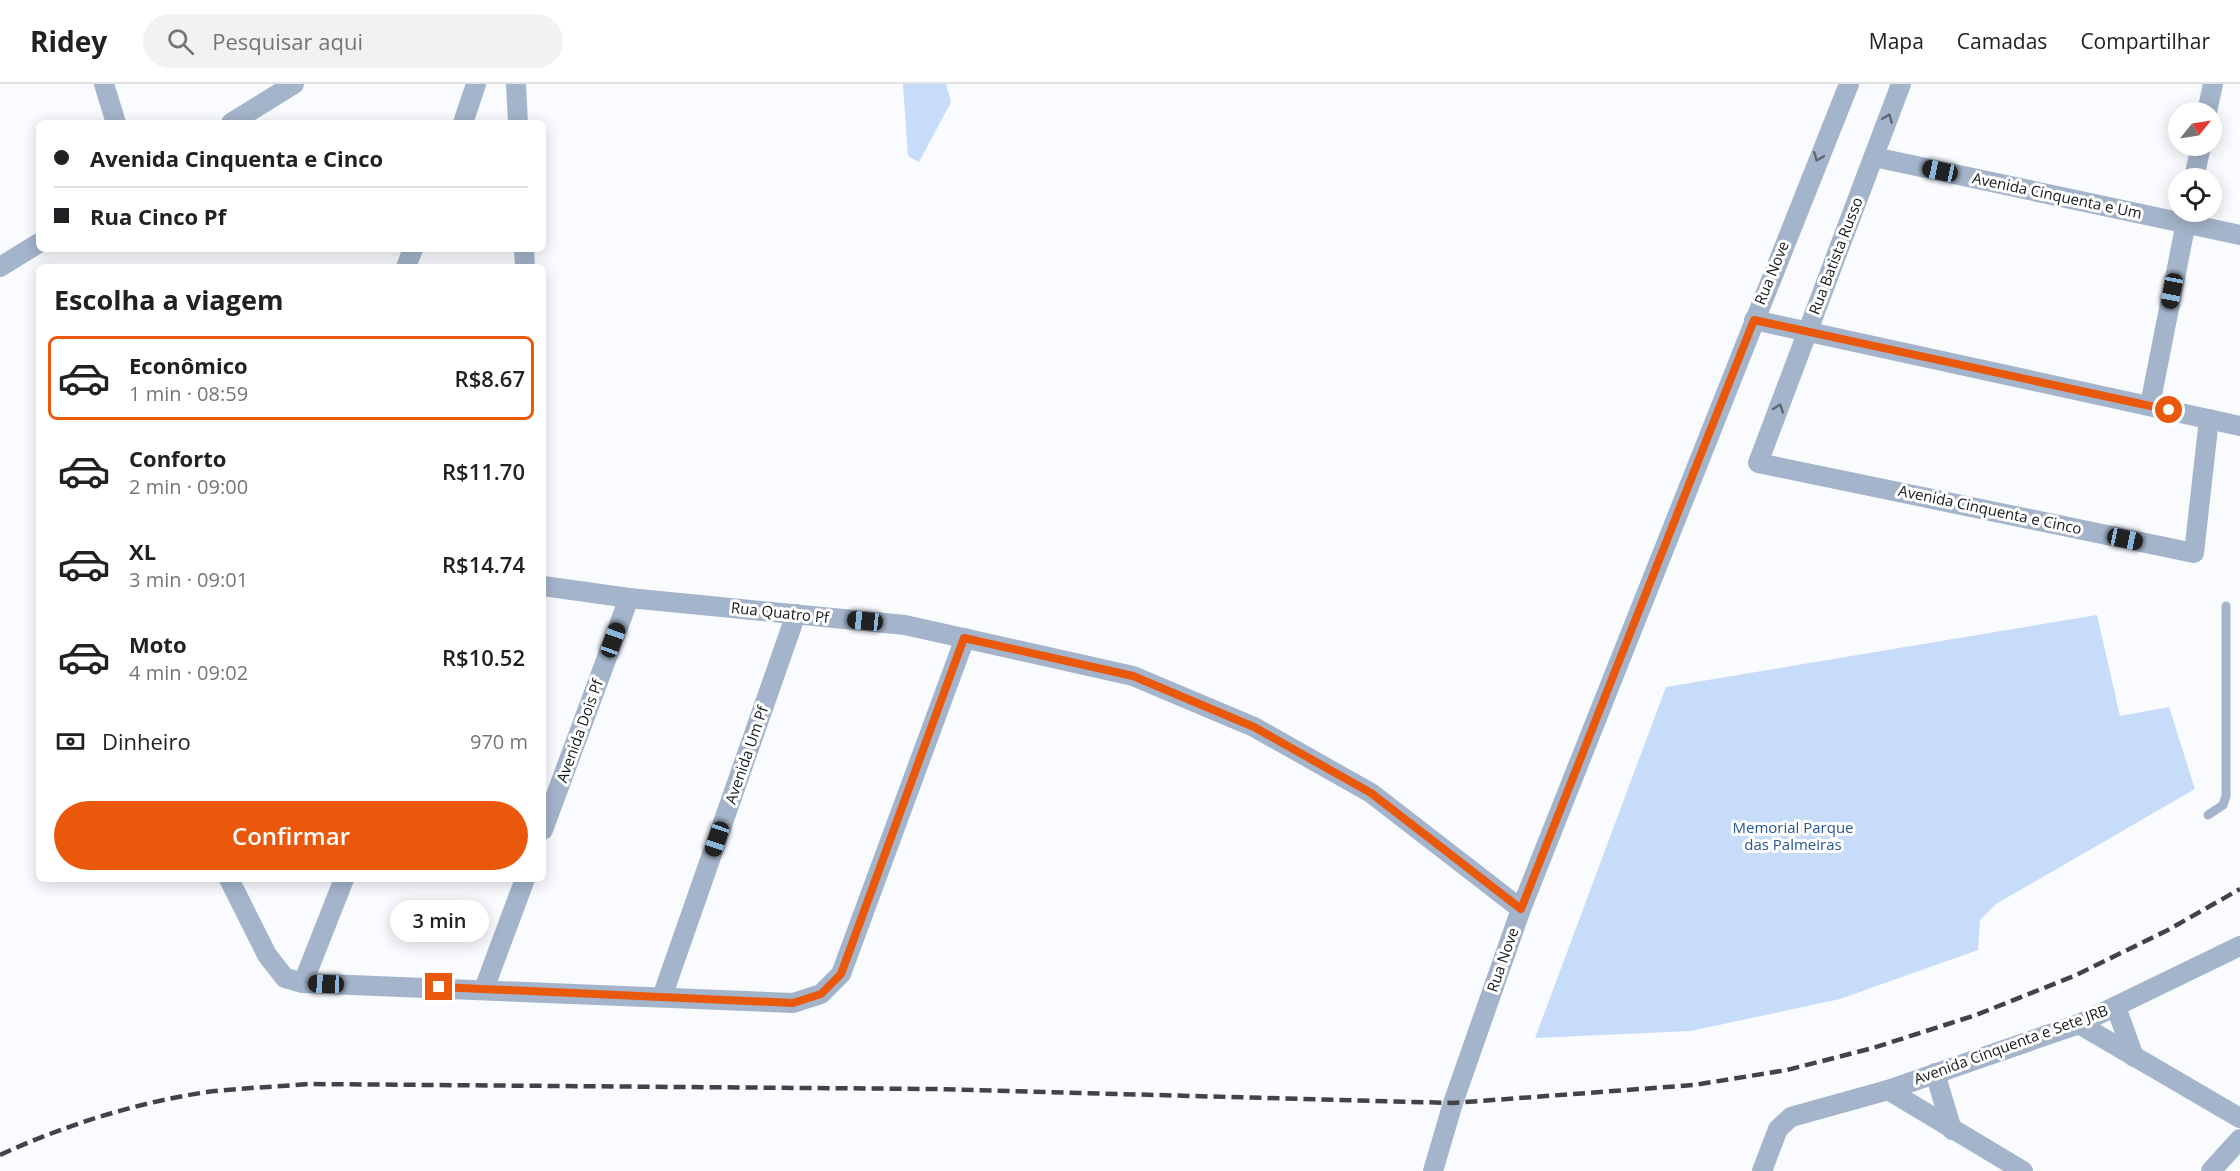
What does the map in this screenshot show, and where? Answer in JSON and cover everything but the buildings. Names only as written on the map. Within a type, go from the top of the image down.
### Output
[{"type":"street","points":[[104,84],[115,120]]},
{"type":"street","points":[[466,120],[476,84]]},
{"type":"street","name":"Rua Nove","points":[[1433,1171],[1453,1103],[1521,909],[1849,84]]},
{"type":"street","name":"Rua Batista Russo","points":[[1758,463],[1901,84]]},
{"type":"street","points":[[2209,102],[2213,84]]},
{"type":"street","points":[[511,85],[517,120]]},
{"type":"street","points":[[235,120],[283,87]]},
{"type":"street","name":"Avenida Cinquenta e Um","points":[[1874,157],[2168,213]]},
{"type":"street","points":[[2150,405],[2186,222]]},
{"type":"street","name":"Avenida Cinquenta e Um","points":[[2202,222],[2240,235]]},
{"type":"street","points":[[0,267],[36,245]]},
{"type":"street","points":[[1754,320],[2240,426]]},
{"type":"street","name":"Avenida Cinquenta e Cinco","points":[[1758,463],[2194,553],[2209,419]]},
{"type":"street","name":"Rua Quatro Pf","points":[[546,586],[629,598],[905,625],[1133,676],[1254,727],[1371,793],[1521,909]]},
{"type":"street","name":"Avenida Dois Pf","points":[[546,822],[629,598]]},
{"type":"street","name":"Avenida Um Pf","points":[[662,997],[796,615]]},
{"type":"street","points":[[230,882],[267,955],[285,978],[303,983],[793,1003],[821,994],[841,974],[964,638]]},
{"type":"street","points":[[303,983],[343,882]]},
{"type":"street","points":[[484,989],[524,882]]},
{"type":"street","name":"Avenida Cinquenta e Sete JRB","points":[[1762,1171],[1778,1129],[1786,1120],[1888,1090],[2079,1024],[2240,946]]},
{"type":"street","points":[[2116,1007],[2134,1057]]},
{"type":"street","points":[[2079,1024],[2240,1118]]},
{"type":"street","points":[[1935,1073],[1952,1130]]},
{"type":"street","points":[[1888,1090],[2023,1171]]},
{"type":"street","points":[[2211,1171],[2240,1139]]},
{"type":"lane","points":[[2208,815],[2223,805],[2226,796],[2226,606]]},
{"type":"green space","points":[[903,84],[946,84],[951,102],[919,162],[908,156]]},
{"type":"green space","name":"Memorial Parque das Palmeiras","points":[[2097,615],[2120,716],[2169,707],[2195,789],[1996,904],[1980,920],[1978,950],[1840,999],[1691,1031],[1535,1038],[1666,687]]},
{"type":"railway","points":[[0,1155],[75,1125],[153,1102],[232,1089],[308,1084],[933,1089],[1453,1103],[1694,1085],[1787,1070],[1873,1048],[1976,1015],[2074,976],[2168,930],[2240,889]]},
{"type":"route","points":[[439,987],[793,1003],[821,994],[841,974],[964,638],[1133,676],[1254,727],[1371,793],[1521,909],[1754,320],[2169,410]]}]
